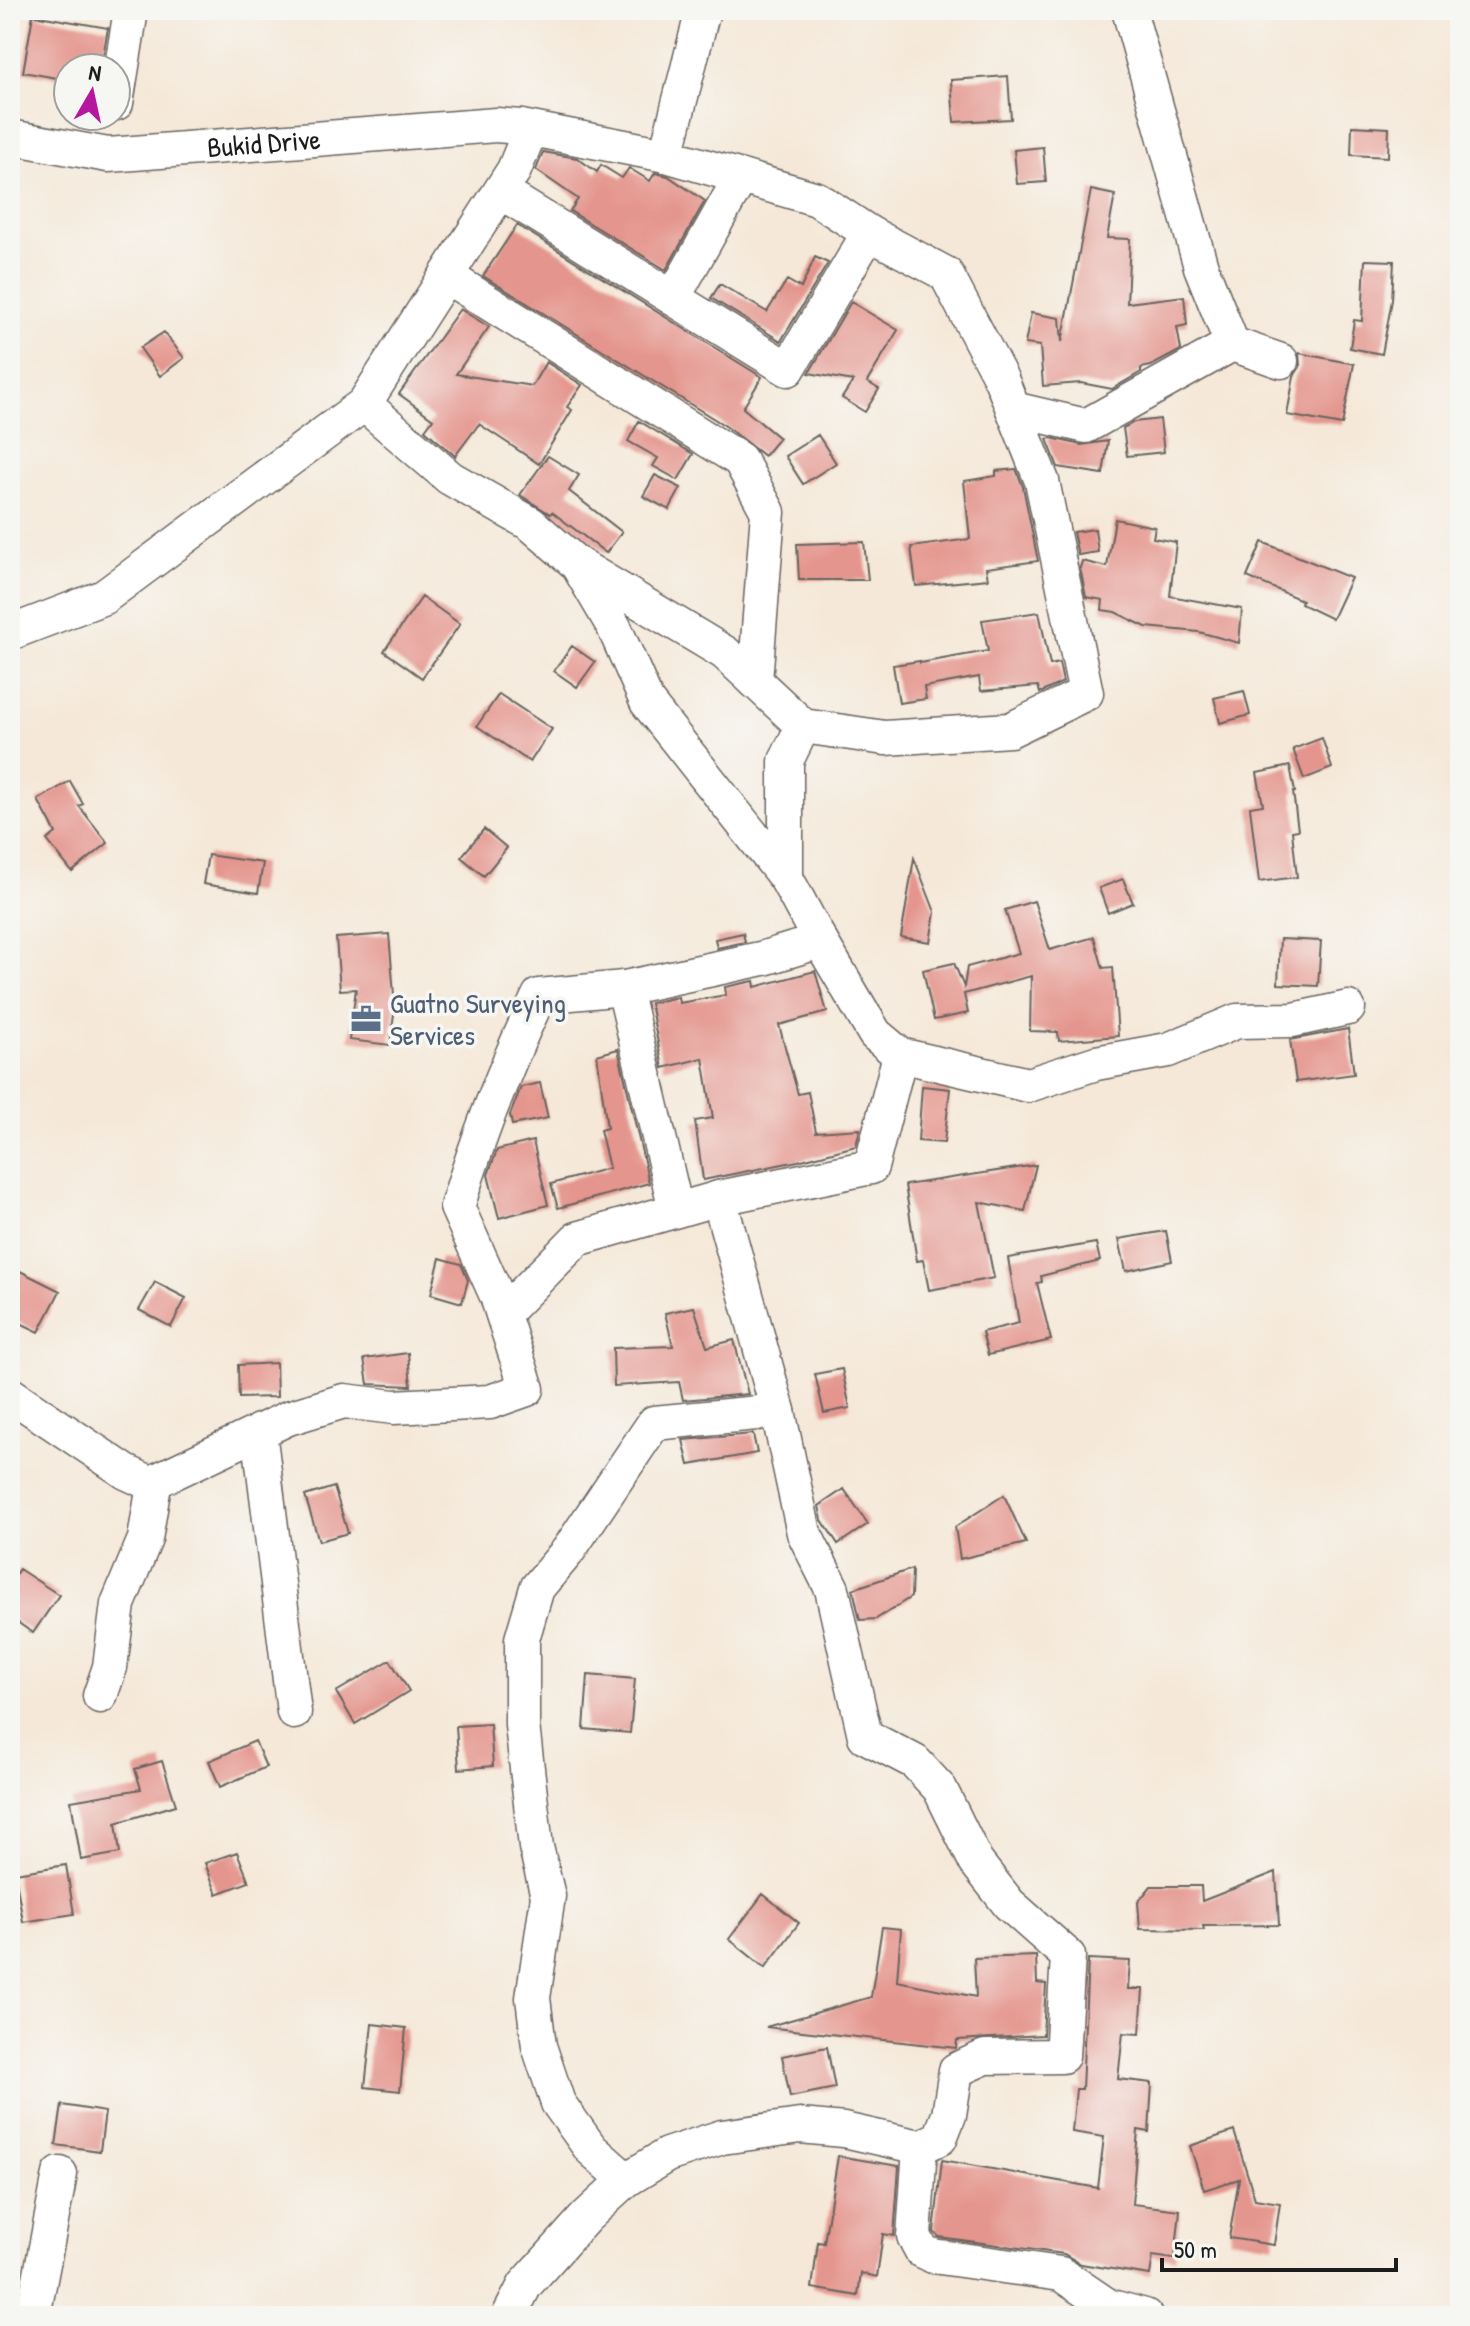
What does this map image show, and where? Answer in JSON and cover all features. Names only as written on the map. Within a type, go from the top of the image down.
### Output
[{"type":"street","points":[[124,52],[131,10]]},
{"type":"street","points":[[666,155],[703,10]]},
{"type":"street","points":[[1129,10],[1201,267],[1232,344]]},
{"type":"street","name":"Bukid Drive","points":[[10,137],[108,155],[496,125],[521,127],[666,155],[817,199],[869,233],[946,274],[1001,379],[1042,481],[1086,693],[1010,730],[885,738],[803,726]]},
{"type":"street","points":[[10,633],[104,597],[364,404],[514,170],[525,143],[521,127]]},
{"type":"street","points":[[108,155],[112,132]]},
{"type":"street","points":[[673,298],[741,177]]},
{"type":"street","points":[[501,192],[788,369],[869,233]]},
{"type":"street","points":[[446,276],[740,460],[768,512],[755,681]]},
{"type":"street","points":[[1013,409],[1086,426],[1232,344],[1281,361]]},
{"type":"street","points":[[364,404],[450,478],[531,524],[577,564],[725,653],[803,726],[786,761],[786,878]]},
{"type":"street","points":[[100,1696],[110,1667],[118,1604],[145,1539],[154,1485],[160,1479],[288,1418],[344,1401],[394,1407],[490,1402],[527,1389],[503,1314],[457,1207],[474,1152],[521,1032],[539,996],[624,988],[764,958],[820,941],[786,878],[647,702],[614,627],[577,564]]},
{"type":"street","points":[[815,932],[875,1034],[900,1055],[1028,1085],[1096,1063],[1168,1050],[1237,1021],[1293,1020],[1348,1008]]},
{"type":"street","points":[[624,988],[676,1210]]},
{"type":"street","points":[[503,1314],[577,1239],[719,1198],[871,1167],[900,1055]]},
{"type":"street","points":[[509,2316],[525,2285],[586,2217],[626,2180],[667,2155],[722,2137],[800,2126],[844,2130],[920,2147],[940,2138],[949,2115],[956,2070],[985,2057],[1062,2056],[1068,1956],[1009,1904],[976,1862],[940,1789],[915,1762],[865,1736],[832,1589],[804,1533],[778,1411],[719,1198]]},
{"type":"street","points":[[10,1394],[126,1472],[154,1485]]},
{"type":"street","points":[[626,2180],[591,2149],[558,2103],[539,2046],[533,1998],[548,1896],[536,1847],[522,1725],[522,1639],[537,1588],[568,1551],[654,1423],[778,1411]]},
{"type":"street","points":[[259,1431],[294,1712]]},
{"type":"street","points":[[920,2147],[914,2236],[922,2251],[933,2256],[1061,2274],[1108,2306],[1145,2316]]},
{"type":"street","points":[[33,2316],[60,2174]]},
{"type":"building","points":[[33,15],[108,28],[104,52],[52,52],[52,77],[23,72]]},
{"type":"building","points":[[1008,76],[1011,119],[954,122],[951,80]]},
{"type":"building","points":[[1352,126],[1389,128],[1388,157],[1351,155]]},
{"type":"building","points":[[1043,147],[1046,182],[1017,184],[1014,150]]},
{"type":"building","points":[[543,152],[577,158],[597,172],[601,165],[622,178],[629,168],[650,181],[655,173],[668,176],[705,201],[666,270],[570,211],[578,199],[536,170]]},
{"type":"building","points":[[1091,190],[1115,195],[1107,238],[1130,239],[1127,303],[1184,296],[1187,325],[1177,327],[1181,350],[1141,368],[1141,372],[1112,389],[1081,383],[1043,386],[1040,346],[1025,344],[1031,313],[1060,318],[1062,342]]},
{"type":"building","points":[[517,225],[762,377],[743,408],[779,438],[764,456],[724,425],[483,276]]},
{"type":"building","points":[[815,257],[828,263],[781,341],[711,298],[720,284],[767,312],[787,280],[801,288]]},
{"type":"building","points":[[1365,260],[1394,261],[1392,300],[1382,354],[1350,348],[1354,320],[1362,321]]},
{"type":"building","points":[[851,302],[898,330],[867,382],[879,389],[865,412],[842,398],[853,381],[809,373]]},
{"type":"building","points":[[460,309],[489,327],[456,374],[532,386],[546,362],[582,385],[567,407],[572,410],[539,464],[479,424],[455,456],[425,430],[433,419],[399,394]]},
{"type":"building","points":[[164,332],[184,358],[160,376],[140,348]]},
{"type":"building","points":[[1299,353],[1354,364],[1342,425],[1287,415],[1294,376],[1300,367]]},
{"type":"building","points":[[1160,419],[1164,452],[1127,456],[1123,428],[1134,422]]},
{"type":"building","points":[[639,421],[693,454],[678,480],[653,466],[658,458],[628,441]]},
{"type":"building","points":[[818,435],[836,463],[803,484],[785,456]]},
{"type":"building","points":[[1047,439],[1081,445],[1108,441],[1103,474],[1058,467]]},
{"type":"building","points":[[548,456],[579,475],[569,491],[622,532],[606,553],[552,512],[550,514],[520,495]]},
{"type":"building","points":[[1016,469],[1023,487],[1038,561],[986,568],[988,579],[916,586],[911,547],[970,539],[964,481],[996,476],[996,471]]},
{"type":"building","points":[[655,475],[681,488],[669,510],[643,496]]},
{"type":"building","points":[[1115,519],[1155,527],[1153,538],[1176,542],[1170,596],[1242,609],[1239,643],[1199,632],[1146,627],[1115,612],[1102,610],[1103,600],[1086,597],[1080,568],[1082,561],[1107,567]]},
{"type":"building","points":[[1095,529],[1098,552],[1078,555],[1073,532]]},
{"type":"building","points":[[864,542],[868,580],[799,580],[797,544]]},
{"type":"building","points":[[1262,542],[1351,578],[1332,619],[1301,604],[1302,600],[1247,577]]},
{"type":"building","points":[[422,597],[460,624],[422,678],[384,651]]},
{"type":"building","points":[[1039,612],[1050,665],[1059,663],[1063,682],[1040,693],[1038,686],[981,691],[979,677],[924,687],[926,699],[899,703],[893,665],[988,651],[982,620]]},
{"type":"building","points":[[572,646],[595,662],[577,687],[554,671]]},
{"type":"building","points":[[1244,691],[1250,715],[1220,723],[1214,698]]},
{"type":"building","points":[[499,694],[552,729],[530,762],[477,726]]},
{"type":"building","points":[[1322,738],[1332,768],[1304,779],[1293,749]]},
{"type":"building","points":[[1290,766],[1298,830],[1292,831],[1297,877],[1259,882],[1250,807],[1263,805],[1257,773]]},
{"type":"building","points":[[70,781],[83,804],[79,806],[108,843],[72,872],[47,840],[56,833],[38,800]]},
{"type":"building","points":[[484,829],[507,848],[484,876],[461,857]]},
{"type":"building","points":[[208,855],[263,863],[258,893],[203,884]]},
{"type":"building","points":[[914,858],[935,912],[930,942],[901,937]]},
{"type":"building","points":[[1123,879],[1133,903],[1108,913],[1099,888]]},
{"type":"building","points":[[1034,901],[1050,950],[1094,937],[1103,968],[1113,967],[1118,1036],[1059,1041],[1058,1032],[1030,1031],[1031,976],[964,994],[968,1013],[934,1020],[923,970],[954,963],[964,987],[967,967],[1019,953],[1005,910]]},
{"type":"building","points":[[743,933],[745,942],[717,948],[715,939]]},
{"type":"building","points":[[389,934],[395,1007],[390,1045],[349,1040],[356,989],[340,990],[336,938]]},
{"type":"building","points":[[1280,939],[1321,941],[1318,986],[1278,984]]},
{"type":"building","points":[[815,971],[827,1012],[779,1025],[798,1094],[808,1092],[816,1132],[860,1129],[856,1146],[703,1180],[695,1121],[713,1118],[703,1058],[663,1068],[650,1003],[678,997],[679,1003],[726,995],[725,987],[754,981],[755,987]]},
{"type":"building","points":[[1348,1029],[1354,1074],[1296,1082],[1290,1040]]},
{"type":"building","points":[[618,1049],[649,1183],[558,1208],[551,1184],[609,1168],[600,1130],[607,1128],[597,1055]]},
{"type":"building","points":[[540,1083],[548,1118],[512,1125],[510,1115],[521,1087]]},
{"type":"building","points":[[922,1086],[950,1089],[944,1143],[918,1141]]},
{"type":"building","points":[[533,1141],[548,1205],[499,1218],[488,1175],[497,1150]]},
{"type":"building","points":[[1036,1165],[1025,1211],[979,1202],[994,1278],[929,1290],[923,1260],[917,1261],[905,1185]]},
{"type":"building","points":[[1166,1231],[1172,1261],[1126,1271],[1119,1239]]},
{"type":"building","points":[[1096,1243],[1100,1261],[1041,1276],[1042,1282],[1037,1283],[1051,1340],[988,1355],[982,1332],[1019,1323],[1008,1258]]},
{"type":"building","points":[[440,1258],[461,1264],[468,1280],[462,1303],[431,1294]]},
{"type":"building","points":[[10,1266],[60,1291],[39,1332],[10,1318]]},
{"type":"building","points":[[155,1282],[186,1298],[171,1327],[139,1310]]},
{"type":"building","points":[[694,1307],[707,1347],[734,1340],[748,1394],[683,1400],[679,1382],[614,1386],[613,1348],[673,1346],[665,1313]]},
{"type":"building","points":[[408,1353],[411,1386],[368,1384],[364,1359]]},
{"type":"building","points":[[276,1363],[277,1397],[239,1398],[238,1365]]},
{"type":"building","points":[[842,1369],[850,1408],[824,1413],[815,1374]]},
{"type":"building","points":[[753,1434],[757,1453],[689,1465],[683,1440]]},
{"type":"building","points":[[334,1487],[348,1533],[319,1541],[305,1496]]},
{"type":"building","points":[[844,1489],[868,1524],[838,1544],[822,1520],[819,1506]]},
{"type":"building","points":[[1004,1495],[1026,1543],[960,1559],[955,1527]]},
{"type":"building","points":[[19,1569],[59,1595],[33,1633],[10,1617],[10,1583]]},
{"type":"building","points":[[912,1569],[911,1597],[876,1619],[860,1620],[853,1589]]},
{"type":"building","points":[[390,1660],[409,1691],[355,1724],[336,1692]]},
{"type":"building","points":[[588,1675],[635,1679],[630,1733],[584,1729]]},
{"type":"building","points":[[490,1724],[493,1766],[459,1769],[456,1726]]},
{"type":"building","points":[[255,1741],[266,1767],[220,1787],[209,1761]]},
{"type":"building","points":[[162,1761],[176,1805],[116,1823],[120,1853],[81,1860],[71,1801],[141,1789],[135,1769]]},
{"type":"building","points":[[237,1852],[249,1882],[217,1894],[205,1863]]},
{"type":"building","points":[[66,1865],[74,1914],[23,1922],[15,1873]]},
{"type":"building","points":[[1276,1872],[1279,1925],[1203,1926],[1204,1930],[1140,1929],[1138,1902],[1151,1886],[1201,1886],[1202,1901]]},
{"type":"building","points":[[763,1894],[799,1923],[765,1968],[729,1939]]},
{"type":"building","points":[[882,1927],[901,1929],[897,1981],[976,1997],[974,1958],[1036,1956],[1037,1983],[1046,1984],[1043,2035],[957,2040],[956,2048],[766,2027],[871,1997]]},
{"type":"building","points":[[1088,1959],[1130,1961],[1128,1989],[1143,1989],[1140,2034],[1123,2033],[1118,2079],[1152,2083],[1149,2132],[1138,2130],[1132,2204],[1180,2210],[1175,2259],[1153,2256],[1150,2275],[1081,2264],[1064,2254],[939,2237],[934,2232],[942,2160],[1098,2188],[1104,2137],[1072,2132],[1076,2089],[1082,2089]]},
{"type":"building","points":[[372,2024],[406,2028],[400,2091],[365,2087]]},
{"type":"building","points":[[827,2047],[835,2088],[790,2097],[782,2056]]},
{"type":"building","points":[[62,2105],[105,2112],[100,2151],[56,2145]]},
{"type":"building","points":[[1234,2131],[1255,2199],[1280,2203],[1274,2245],[1229,2238],[1239,2179],[1204,2190],[1190,2146]]},
{"type":"building","points":[[838,2156],[899,2166],[894,2236],[883,2234],[877,2277],[861,2273],[858,2296],[812,2288],[818,2242],[824,2243]]},
{"type":"place","name":"Guatno Surveying Services","points":[[366,1019]]}]
